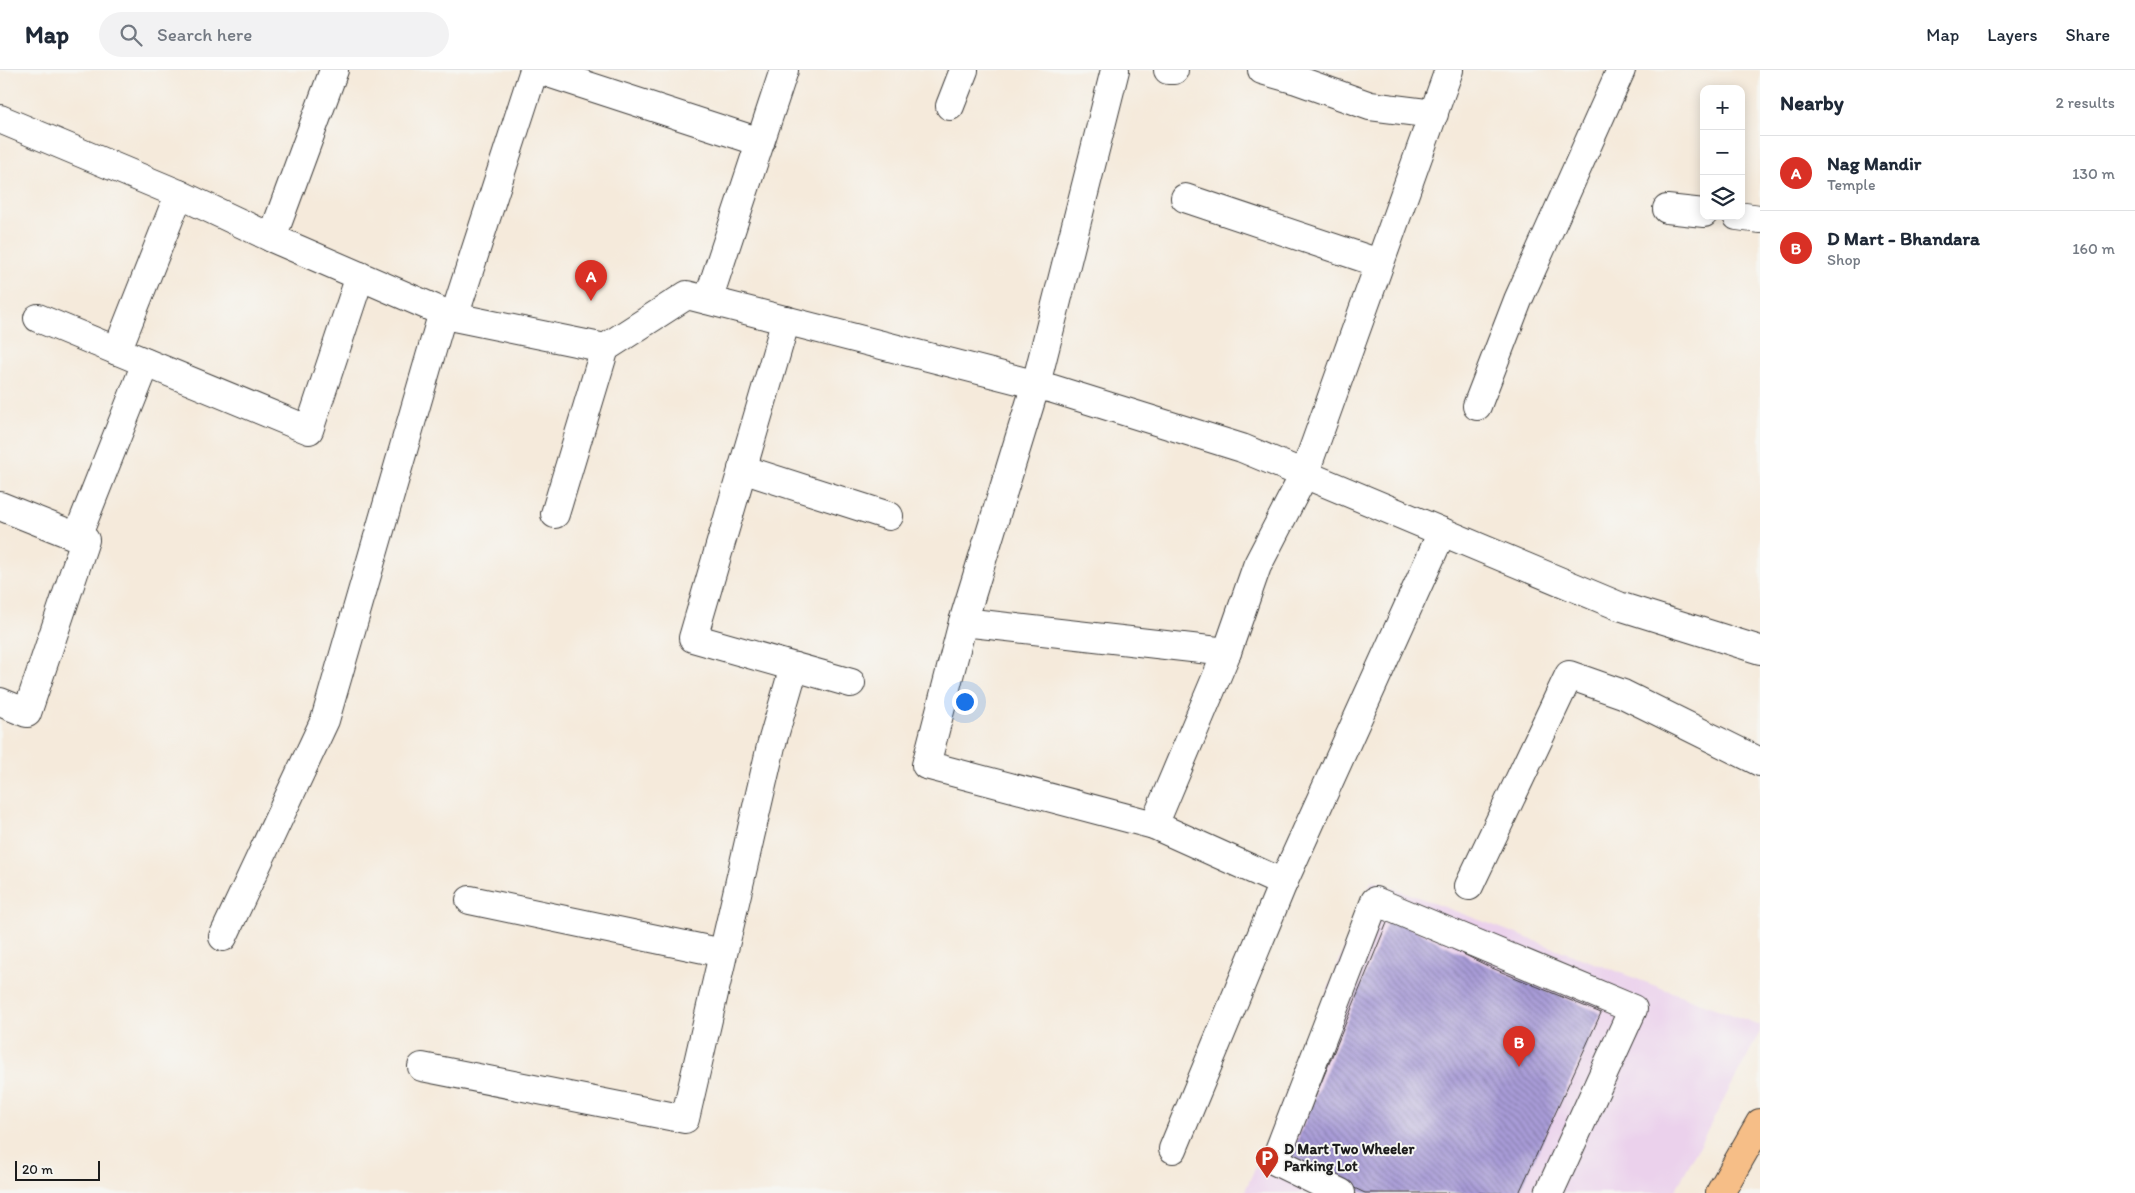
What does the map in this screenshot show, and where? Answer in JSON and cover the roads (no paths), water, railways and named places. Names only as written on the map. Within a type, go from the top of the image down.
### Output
[{"type":"main road","points":[[1720,1193],[1760,1123]]},
{"type":"street","points":[[272,238],[334,70]]},
{"type":"street","points":[[223,937],[325,720],[449,315],[534,70]]},
{"type":"street","points":[[539,70],[760,142]]},
{"type":"street","points":[[708,300],[784,70]]},
{"type":"street","points":[[950,106],[964,70]]},
{"type":"street","points":[[1115,70],[1036,384],[963,622],[926,765],[1154,825],[1282,883]]},
{"type":"street","points":[[1168,70],[1173,72],[1174,70]]},
{"type":"street","points":[[1262,70],[1370,106],[1434,114]]},
{"type":"street","points":[[1154,825],[1227,652],[1257,566],[1304,475],[1449,70]]},
{"type":"street","points":[[1477,406],[1518,300],[1621,70]]},
{"type":"street","points":[[0,119],[178,194],[272,238],[449,315],[605,348]]},
{"type":"street","points":[[117,351],[178,194]]},
{"type":"street","points":[[1185,198],[1379,263]]},
{"type":"street","points":[[1667,209],[1700,213]]},
{"type":"street","points":[[1745,217],[1760,219]]},
{"type":"street","points":[[38,318],[309,430],[360,276]]},
{"type":"street","points":[[555,514],[605,348],[687,295],[1036,384],[1242,448],[1619,606],[1760,650]]},
{"type":"street","points":[[786,320],[693,638],[852,683]]},
{"type":"street","points":[[76,537],[146,363]]},
{"type":"street","points":[[742,469],[889,516]]},
{"type":"street","points":[[0,506],[85,540],[26,713],[0,702]]},
{"type":"street","points":[[1173,1149],[1282,883],[1442,532]]},
{"type":"street","points":[[963,622],[1227,652]]},
{"type":"street","points":[[422,1067],[685,1119],[771,746],[794,667]]},
{"type":"street","points":[[1469,886],[1569,676],[1623,694],[1760,762]]},
{"type":"street","points":[[470,900],[723,953]]},
{"type":"street","points":[[1341,1193],[1275,1160],[1375,901],[1633,1009],[1549,1193]]},
{"type":"place","name":"Nag Mandir","points":[[591,301]]},
{"type":"place","name":"D Mart - Bhandara","points":[[1519,1067]]},
{"type":"place","name":"D Mart Two Wheeler Parking Lot","points":[[1267,1179]]}]
